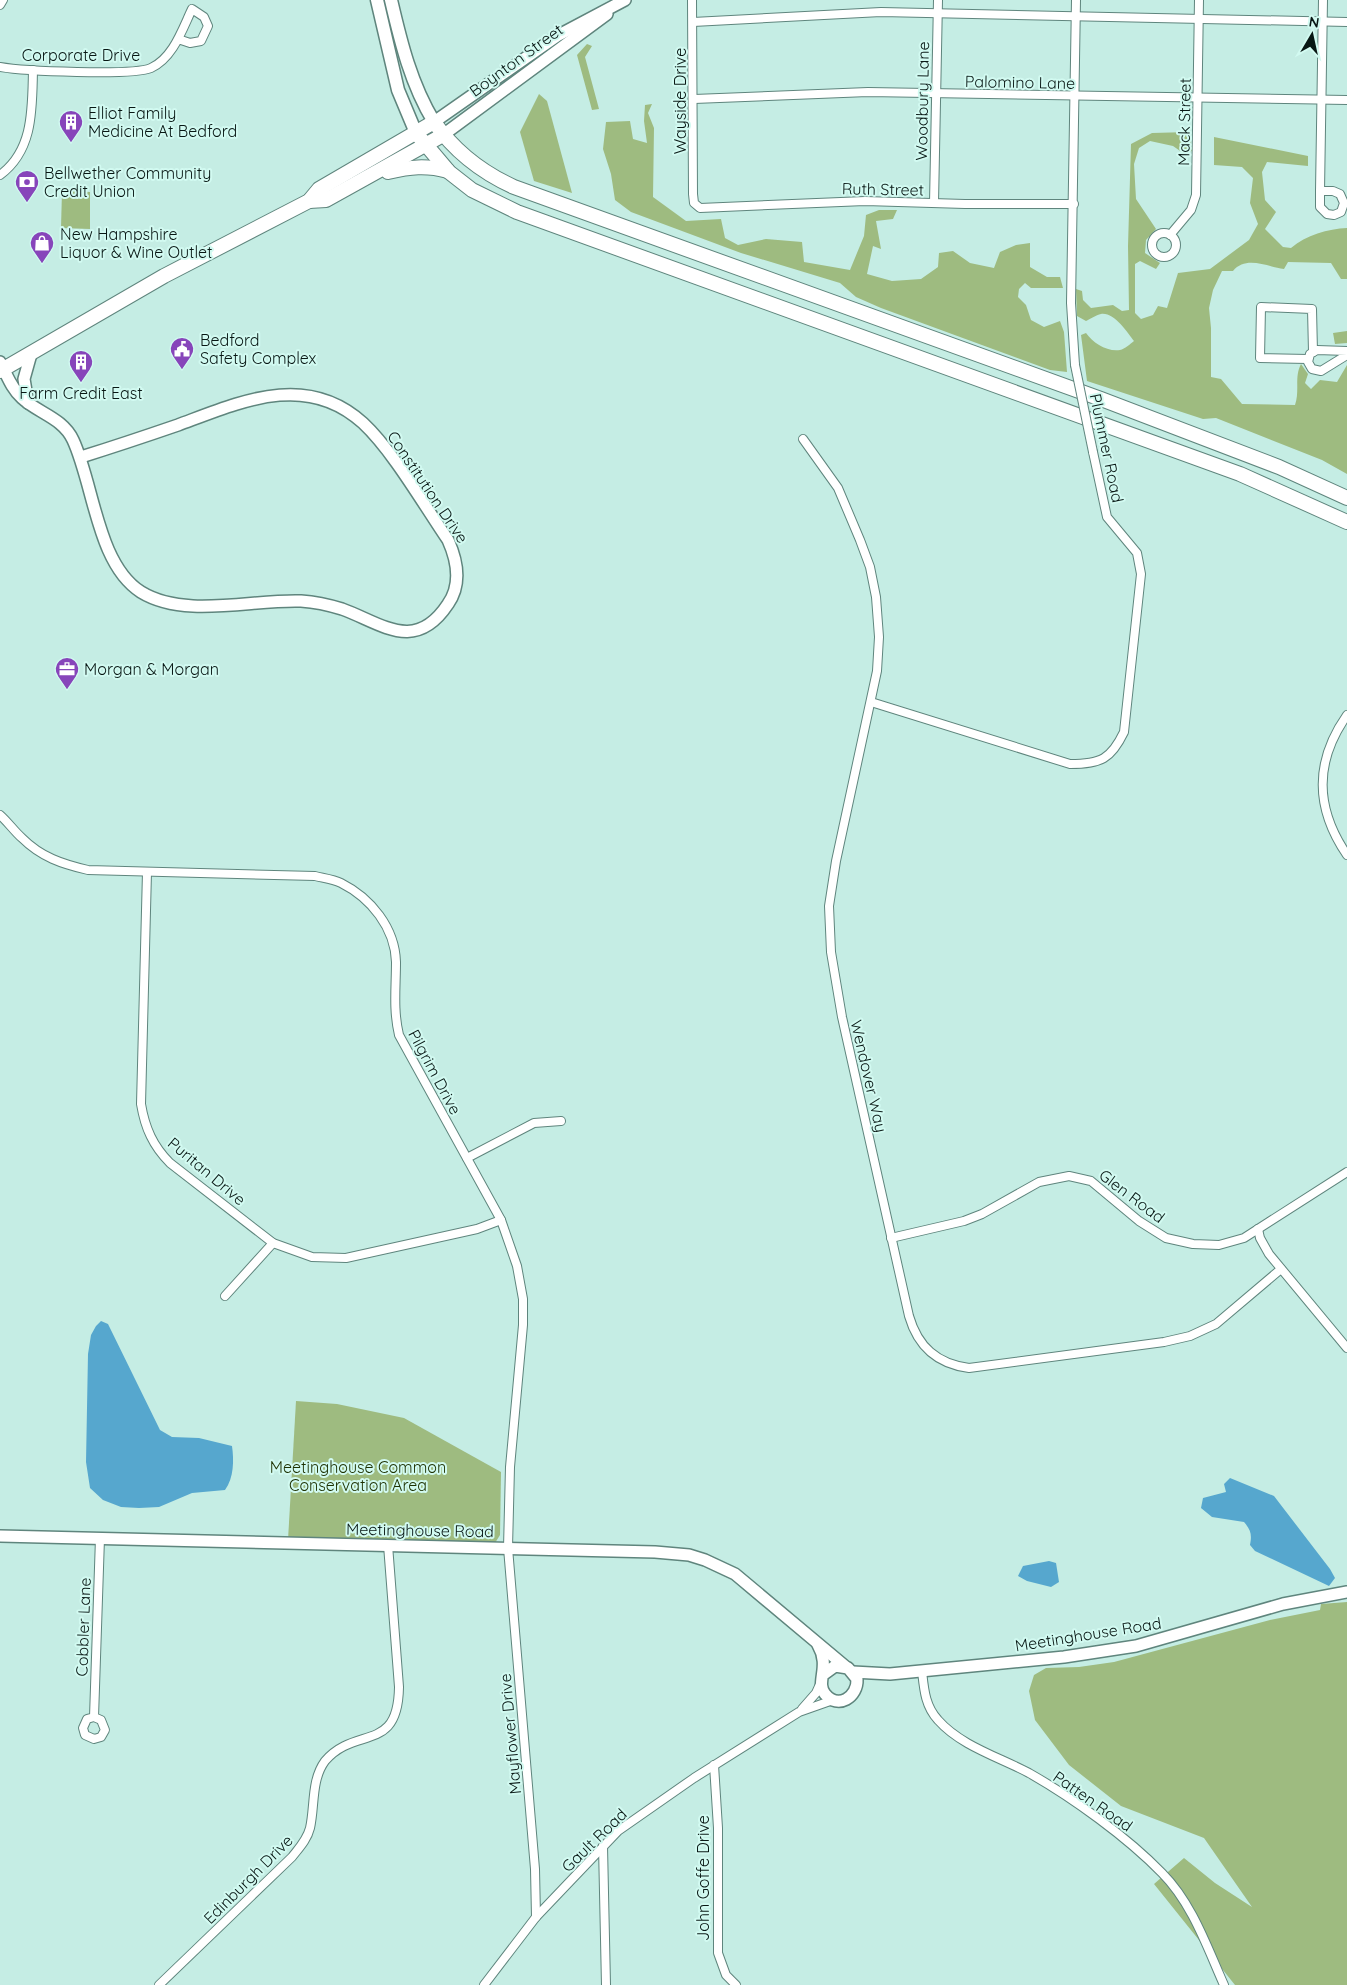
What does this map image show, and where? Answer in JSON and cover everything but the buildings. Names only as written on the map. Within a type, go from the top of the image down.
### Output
[{"type":"highway","points":[[1,367],[31,354],[164,276],[309,201],[319,189],[434,122],[443,135],[472,163],[492,177],[514,187],[1101,399],[1279,467],[1347,498]]},
{"type":"highway","points":[[416,133],[424,145],[449,172],[472,190],[518,212],[1223,468],[1272,487],[1347,522]]},
{"type":"highway","name":"Boynton Street","points":[[309,201],[326,200],[443,135]]},
{"type":"highway","points":[[375,174],[431,166],[449,172]]},
{"type":"main road","points":[[377,0],[398,90],[416,133]]},
{"type":"main road","points":[[391,0],[410,75],[420,100],[434,122]]},
{"type":"street","points":[[0,5],[3,0]]},
{"type":"street","name":"Corporate Drive","points":[[0,67],[33,70],[139,71],[150,68],[157,64],[178,39],[196,0]]},
{"type":"street","name":"Boynton Street","points":[[434,122],[557,36],[625,0]]},
{"type":"street","name":"Boynton Street","points":[[443,135],[625,0]]},
{"type":"street","name":"Wayside Drive","points":[[692,0],[694,203]]},
{"type":"street","name":"Woodbury Lane","points":[[934,203],[938,0]]},
{"type":"street","name":"Plummer Road","points":[[871,702],[1070,764],[1099,762],[1110,754],[1124,732],[1141,574],[1137,553],[1107,517],[1075,365],[1071,304],[1076,0]]},
{"type":"street","name":"Mack Street","points":[[1170,235],[1191,210],[1196,195],[1199,0]]},
{"type":"street","points":[[1320,191],[1323,0]]},
{"type":"street","points":[[178,39],[196,43],[207,32],[207,21],[192,9]]},
{"type":"street","points":[[693,22],[848,12],[938,12],[1347,22]]},
{"type":"street","points":[[0,175],[15,160],[28,136],[32,110],[33,70]]},
{"type":"street","name":"Palomino Lane","points":[[694,99],[868,92],[1347,100]]},
{"type":"street","name":"Ruth Street","points":[[694,203],[700,208],[716,209],[865,201],[1074,204]]},
{"type":"street","points":[[1347,350],[1310,355],[1260,358],[1261,307],[1312,308],[1310,355],[1310,367],[1319,371],[1347,355]]},
{"type":"street","points":[[28,402],[24,379],[31,354]]},
{"type":"street","name":"Constitution Drive","points":[[1,367],[14,389],[28,402],[64,426],[72,438],[81,457],[109,551],[127,581],[154,599],[179,606],[274,601],[313,602],[343,610],[380,628],[404,632],[426,626],[440,615],[450,603],[457,579],[457,571],[454,555],[448,540],[371,432],[355,417],[333,403],[296,394],[263,397],[81,457]]},
{"type":"street","name":"Wendover Way","points":[[803,439],[838,488],[870,566],[876,596],[879,637],[877,671],[837,854],[828,926],[834,978],[891,1238],[909,1316],[916,1336],[924,1347],[940,1360],[969,1368],[1164,1342],[1190,1336],[1216,1324],[1281,1269]]},
{"type":"street","points":[[1347,715],[1328,750],[1322,782],[1323,799],[1330,823],[1347,855]]},
{"type":"street","name":"Pilgrim Drive","points":[[0,815],[21,838],[40,854],[64,865],[88,870],[315,876],[340,882],[361,895],[378,913],[390,935],[396,960],[394,1002],[399,1035],[501,1220],[517,1266],[523,1300],[523,1325],[510,1467],[508,1548]]},
{"type":"street","name":"Puritan Drive","points":[[147,872],[144,1028],[140,1087],[144,1120],[158,1151],[170,1163],[273,1243],[312,1257],[346,1258],[477,1229],[501,1220]]},
{"type":"street","points":[[467,1158],[534,1123],[561,1121]]},
{"type":"street","name":"Glen Road","points":[[891,1238],[964,1221],[982,1214],[1039,1182],[1069,1176],[1091,1182],[1144,1224],[1175,1241],[1193,1244],[1219,1244],[1236,1241],[1258,1229],[1347,1172]]},
{"type":"street","points":[[1258,1229],[1263,1245],[1347,1348]]},
{"type":"street","points":[[225,1296],[273,1243]]},
{"type":"street","name":"Meetinghouse Road","points":[[0,1536],[655,1552],[689,1555],[705,1560],[742,1579],[849,1669]]},
{"type":"street","name":"Cobbler Lane","points":[[94,1717],[100,1538]]},
{"type":"street","name":"Edinburgh Drive","points":[[159,1985],[292,1857],[302,1844],[310,1829],[316,1779],[324,1763],[335,1751],[349,1743],[381,1732],[394,1720],[399,1704],[399,1687],[388,1545]]},
{"type":"street","name":"Mayflower Drive","points":[[508,1548],[535,1869],[536,1917]]},
{"type":"street","name":"Meetinghouse Road","points":[[822,1677],[835,1666],[890,1674],[1064,1657],[1136,1646],[1283,1604],[1347,1592]]},
{"type":"street","name":"Meetinghouse Road","points":[[811,1638],[823,1654],[822,1677],[825,1694],[833,1700],[846,1700],[856,1688],[890,1674]]},
{"type":"street","points":[[849,1669],[857,1680],[856,1688]]},
{"type":"street","name":"Patten Road","points":[[922,1671],[924,1692],[928,1705],[937,1719],[951,1733],[1030,1774],[1132,1846],[1164,1874],[1193,1916],[1224,1985]]},
{"type":"street","name":"Gault Road","points":[[799,1712],[816,1693],[822,1677]]},
{"type":"street","name":"Gault Road","points":[[484,1985],[536,1917],[590,1863],[603,1846],[632,1820],[714,1765],[799,1712],[833,1700]]},
{"type":"street","name":"John Goffe Drive","points":[[714,1765],[718,1828],[718,1952],[726,1975],[736,1985]]},
{"type":"street","points":[[603,1846],[606,1985]]},
{"type":"green space","points":[[587,44],[592,46],[585,57],[599,109],[592,110],[577,55]]},
{"type":"green space","points":[[539,94],[547,101],[572,193],[534,181],[520,132]]},
{"type":"green space","points":[[652,104],[648,113],[654,128],[653,197],[686,221],[721,219],[725,238],[738,245],[766,239],[802,242],[804,262],[850,270],[864,236],[866,215],[879,210],[897,210],[893,219],[876,221],[881,249],[873,246],[867,274],[892,281],[921,279],[938,267],[939,253],[953,251],[970,263],[994,268],[1000,252],[1016,245],[1030,243],[1030,267],[1047,277],[1060,277],[1063,288],[1031,288],[1025,283],[1019,289],[1018,297],[1026,305],[1031,320],[1044,327],[1060,321],[1064,332],[1067,372],[1050,370],[881,308],[856,297],[840,283],[741,253],[631,212],[615,200],[611,174],[603,149],[606,122],[630,121],[633,139],[647,143],[644,121],[645,105]]},
{"type":"green space","points":[[1189,132],[1192,151],[1183,153],[1173,146],[1150,141],[1139,148],[1134,164],[1136,199],[1156,229],[1146,240],[1145,253],[1160,263],[1156,269],[1140,261],[1135,264],[1135,313],[1141,319],[1153,315],[1158,306],[1167,308],[1178,273],[1210,269],[1249,240],[1258,224],[1250,203],[1253,178],[1242,167],[1214,165],[1214,137],[1308,156],[1308,166],[1267,162],[1262,172],[1265,200],[1276,212],[1265,229],[1283,247],[1291,248],[1297,243],[1318,234],[1347,228],[1347,279],[1341,279],[1331,263],[1288,262],[1284,269],[1251,263],[1238,266],[1233,271],[1222,271],[1213,290],[1209,308],[1211,377],[1221,379],[1242,404],[1295,405],[1298,374],[1301,364],[1308,374],[1305,383],[1311,389],[1320,380],[1337,382],[1347,365],[1347,474],[1322,460],[1216,418],[1203,419],[1087,381],[1081,335],[1086,333],[1092,340],[1110,350],[1124,349],[1134,341],[1120,323],[1111,316],[1101,314],[1086,321],[1077,316],[1076,289],[1082,291],[1083,300],[1091,308],[1113,305],[1122,311],[1129,310],[1128,246],[1131,144],[1152,133]]},
{"type":"green space","points":[[62,191],[90,192],[90,229],[61,228]]},
{"type":"green space","points":[[1347,331],[1347,343],[1335,344],[1333,333]]},
{"type":"green space","name":"Meetinghouse Common Conservation Area","points":[[296,1401],[337,1404],[404,1418],[501,1472],[500,1535],[495,1543],[288,1540]]},
{"type":"green space","points":[[1347,1602],[1347,1985],[1235,1985],[1154,1884],[1184,1858],[1215,1883],[1252,1907],[1204,1838],[1121,1806],[1069,1765],[1035,1720],[1029,1691],[1034,1675],[1046,1668],[1079,1667],[1114,1662],[1270,1620],[1320,1610],[1321,1604]]},
{"type":"water","points":[[101,1321],[108,1324],[160,1430],[172,1437],[199,1438],[232,1446],[233,1469],[225,1490],[192,1493],[159,1507],[139,1508],[121,1507],[103,1500],[90,1488],[86,1462],[88,1354],[91,1335]]},
{"type":"water","points":[[1230,1478],[1274,1496],[1330,1569],[1335,1578],[1329,1586],[1255,1551],[1250,1545],[1250,1533],[1244,1522],[1212,1517],[1201,1508],[1203,1498],[1226,1492],[1224,1484]]},
{"type":"water","points":[[1049,1561],[1056,1563],[1059,1582],[1051,1587],[1027,1581],[1018,1576],[1023,1566]]},
{"type":"place","name":"Elliot Family Medicine At Bedford","points":[[71,143]]},
{"type":"place","name":"Bellwether Community Credit Union","points":[[27,203]]},
{"type":"place","name":"New Hampshire Liquor & Wine Outlet","points":[[42,264]]},
{"type":"place","name":"Bedford Safety Complex","points":[[182,370]]},
{"type":"place","name":"Farm Credit East","points":[[81,383]]},
{"type":"place","name":"Morgan & Morgan","points":[[67,690]]}]
